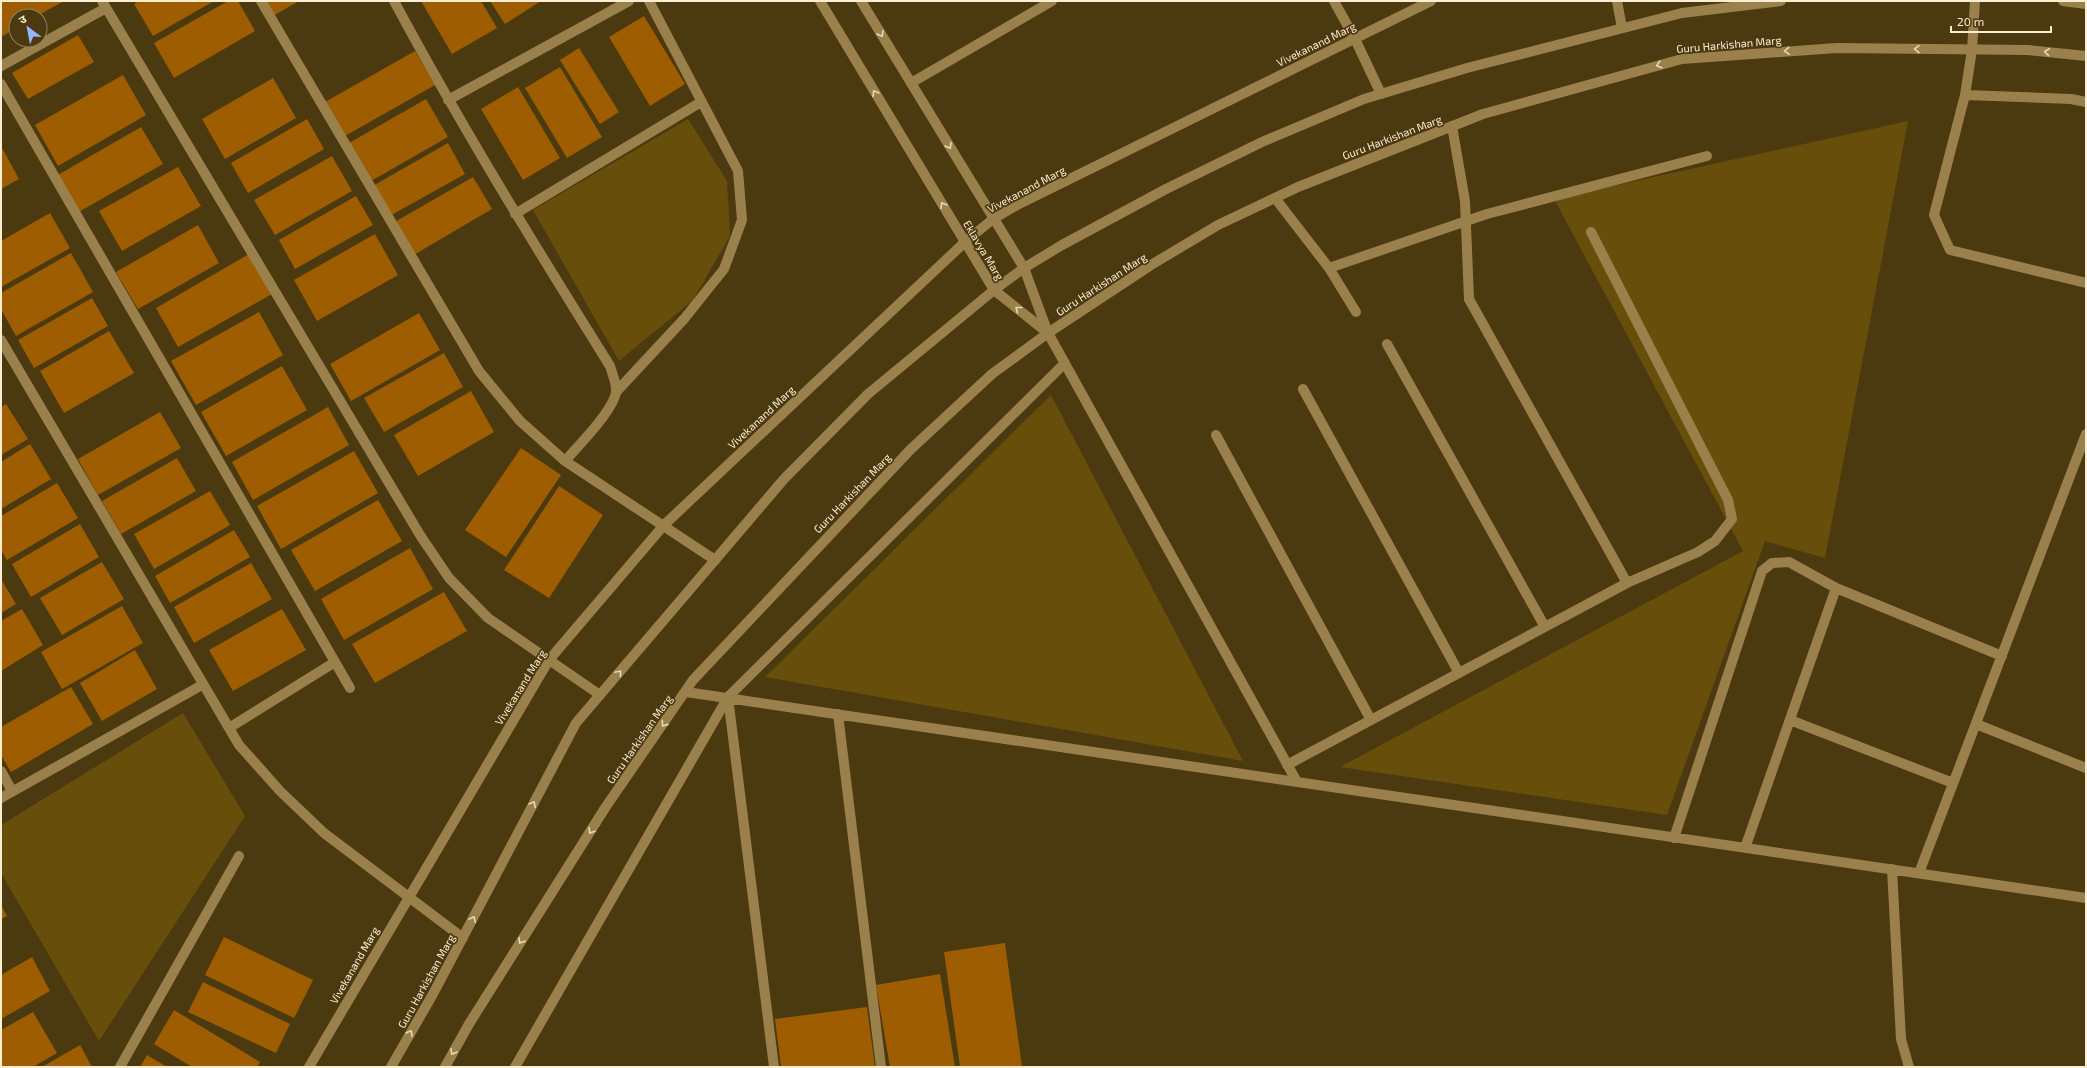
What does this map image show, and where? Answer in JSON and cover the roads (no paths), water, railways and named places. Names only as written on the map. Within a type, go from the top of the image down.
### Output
[{"type":"street","points":[[261,1],[479,371],[520,421],[565,461],[715,560]]},
{"type":"street","points":[[394,1],[448,100],[515,214],[610,366],[616,391],[613,404],[565,461]]},
{"type":"street","points":[[448,100],[629,1]]},
{"type":"street","points":[[616,391],[684,319],[724,269],[742,220],[738,171],[649,1]]},
{"type":"street","name":"Eklavya Marg","points":[[820,1],[994,290],[1048,333]]},
{"type":"street","points":[[862,1],[910,83],[1024,268],[1048,333],[1297,782]]},
{"type":"street","points":[[910,83],[1052,1]]},
{"type":"street","points":[[1334,1],[1355,39],[1381,94]]},
{"type":"street","name":"Vivekanand Marg","points":[[309,1067],[408,896],[549,660],[664,525],[965,242],[993,219],[1026,200],[1432,1]]},
{"type":"street","points":[[1617,1],[1622,28]]},
{"type":"street","name":"Guru Harkishan Marg","points":[[391,1067],[463,938],[576,723],[784,479],[868,394],[994,290],[1024,268],[1166,189],[1248,148],[1364,99],[1467,68],[1682,13],[1781,1]]},
{"type":"street","points":[[1976,1],[1972,50],[1965,96],[1934,215],[1950,250],[2086,283]]},
{"type":"street","points":[[2063,1],[2086,4]]},
{"type":"street","points":[[1,66],[104,4],[420,535],[448,578],[488,618],[600,694]]},
{"type":"street","name":"Guru Harkishan Marg","points":[[445,1067],[470,1024],[605,808],[693,680],[911,449],[992,374],[1048,333],[1184,245],[1218,225],[1298,187],[1483,114],[1682,59],[1837,48],[2028,50],[2086,56]]},
{"type":"street","points":[[1,84],[350,688]]},
{"type":"street","points":[[1965,96],[2071,99],[2086,102]]},
{"type":"street","points":[[515,214],[701,102]]},
{"type":"street","points":[[1452,126],[1465,201],[1469,299],[1627,583]]},
{"type":"street","points":[[1329,268],[1487,214],[1707,156]]},
{"type":"street","points":[[1275,198],[1329,268],[1356,312]]},
{"type":"street","points":[[1287,765],[1627,583],[1698,552],[1715,541],[1732,519],[1728,500],[1591,232]]},
{"type":"street","points":[[1,340],[239,746],[280,791],[324,833],[463,938]]},
{"type":"street","points":[[1387,344],[1545,627]]},
{"type":"street","points":[[515,1067],[728,697],[1065,364]]},
{"type":"street","points":[[1303,389],[1459,673]]},
{"type":"street","points":[[1919,873],[2086,434]]},
{"type":"street","points":[[1216,435],[1371,720]]},
{"type":"street","points":[[1674,838],[1762,571],[1772,563],[1789,562],[1836,588],[2002,656]]},
{"type":"street","points":[[1746,848],[1836,588]]},
{"type":"street","points":[[229,728],[335,662]]},
{"type":"street","points":[[1,798],[202,685]]},
{"type":"street","points":[[686,692],[2086,898]]},
{"type":"street","points":[[728,697],[774,1067]]},
{"type":"street","points":[[838,714],[881,1067]]},
{"type":"street","points":[[1790,720],[1953,783]]},
{"type":"street","points":[[1976,724],[2084,767],[2086,756]]},
{"type":"street","points":[[1,771],[12,791]]},
{"type":"street","points":[[120,1067],[239,856]]},
{"type":"street","points":[[1892,869],[1901,1039],[1909,1067]]}]
